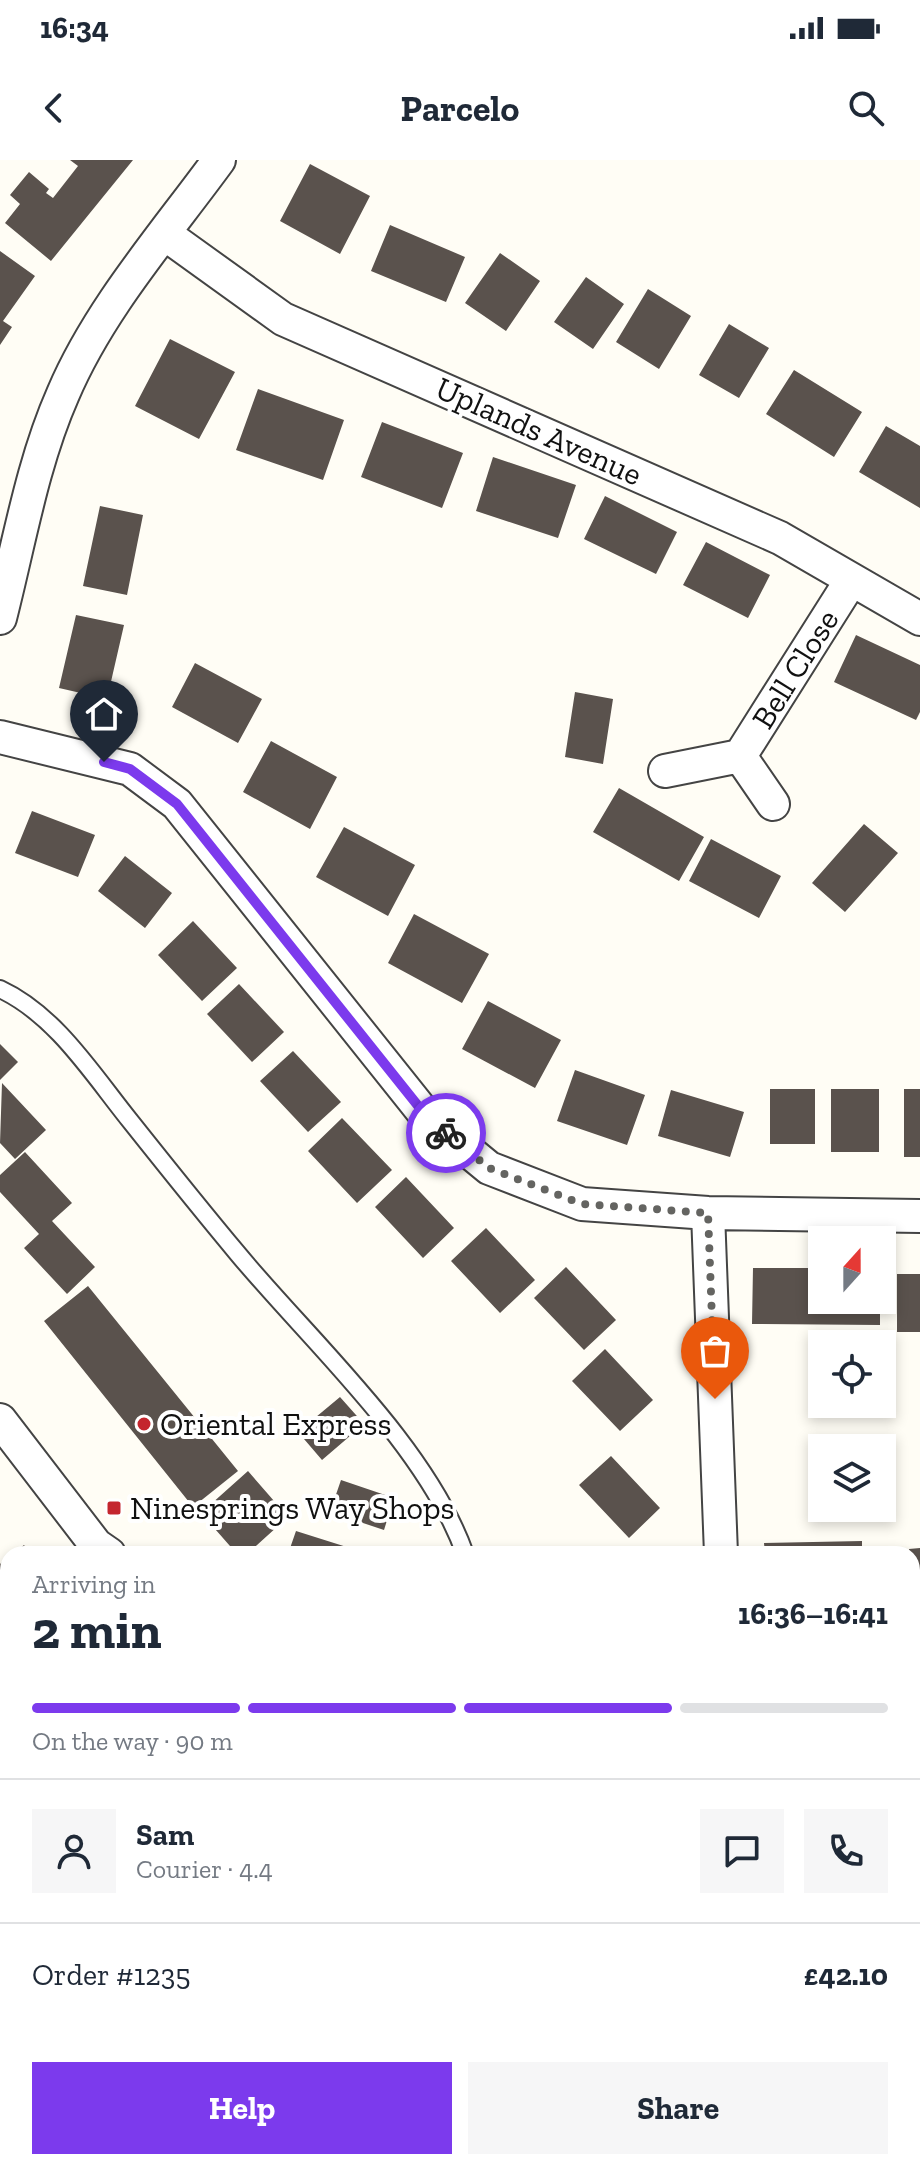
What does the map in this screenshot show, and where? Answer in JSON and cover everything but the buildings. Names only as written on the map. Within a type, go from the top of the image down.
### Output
[{"type":"street","points":[[0,618],[39,466],[63,394],[111,309],[219,160]]},
{"type":"street","name":"Uplands Avenue","points":[[165,234],[283,319],[780,538],[850,582],[920,619]]},
{"type":"street","name":"Bell Close","points":[[665,771],[740,756],[850,582]]},
{"type":"street","points":[[0,737],[130,769],[177,804],[427,1117],[489,1168],[582,1204],[708,1213],[920,1216]]},
{"type":"street","name":"Bell Close","points":[[740,756],[773,804]]},
{"type":"street","points":[[708,1213],[721,1546]]},
{"type":"street","points":[[0,1420],[97,1546]]},
{"type":"lane","points":[[0,989],[23,999],[82,1059],[239,1255],[352,1383],[449,1513],[462,1546]]},
{"type":"way so far","points":[[446,1133],[489,1168],[582,1204],[708,1213],[715,1399]]},
{"type":"place","name":"Oriental Express","points":[[144,1424]]},
{"type":"place","name":"Ninesprings Way Shops","points":[[114,1508]]},
{"type":"route","points":[[104,762],[130,769],[177,804],[427,1117],[446,1133]]}]
